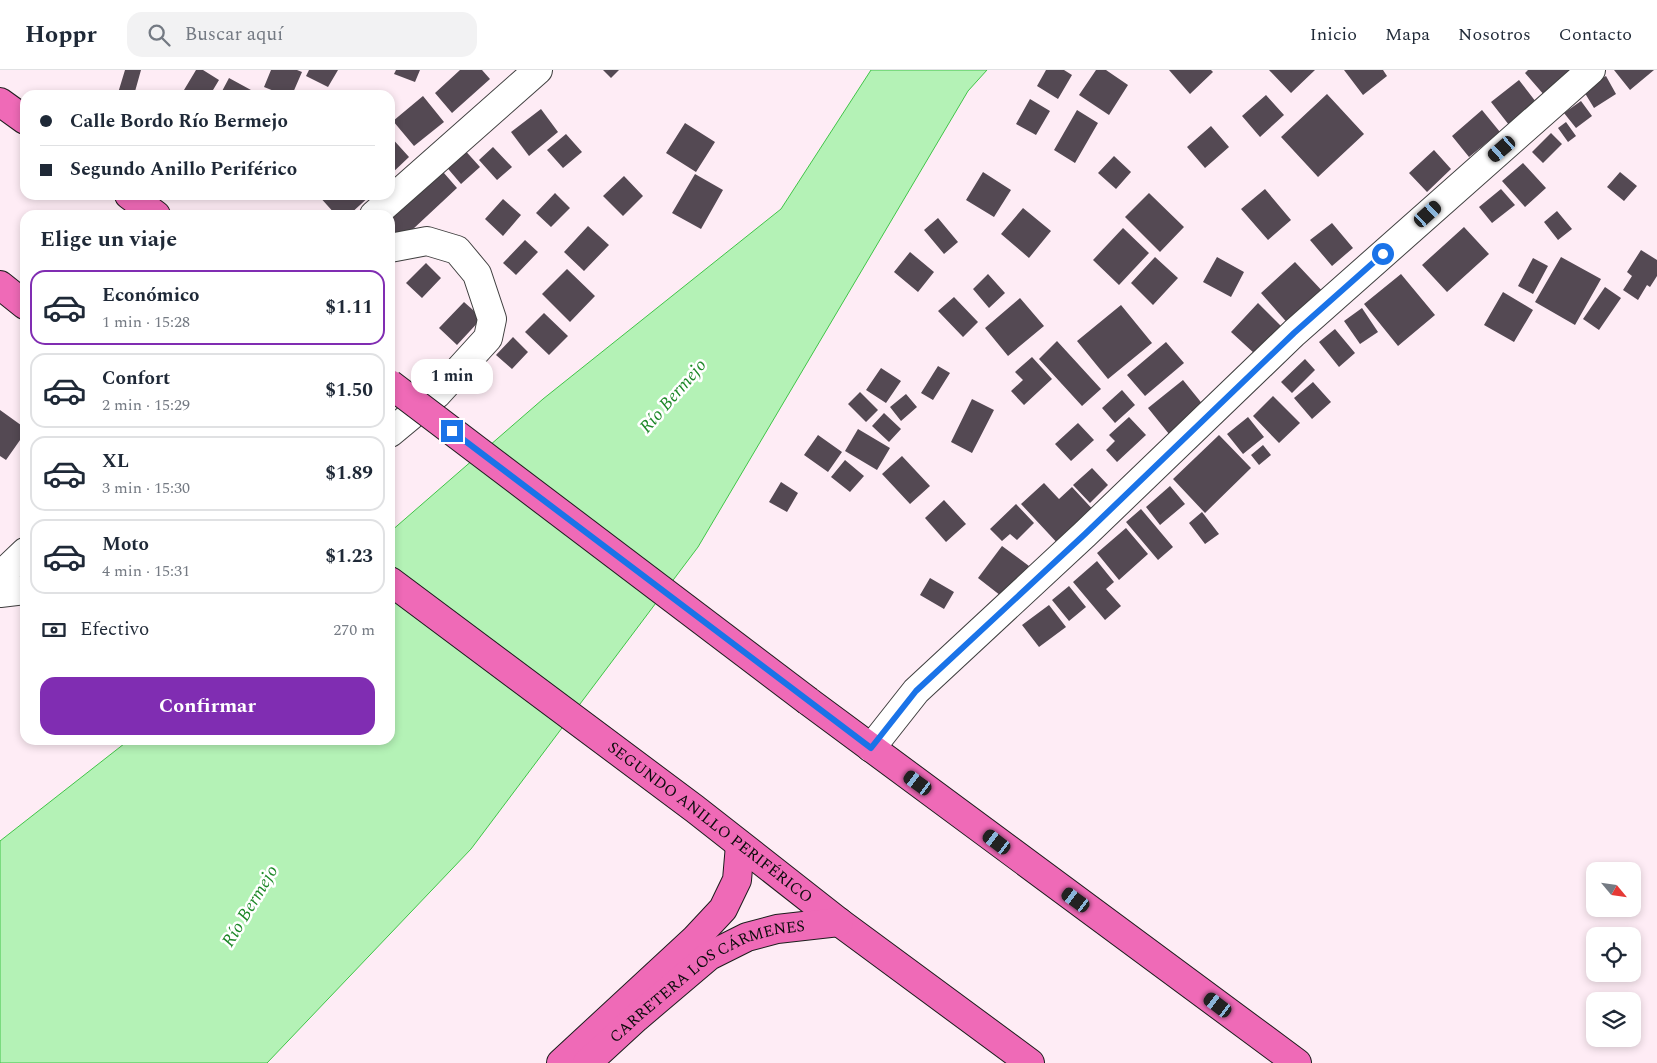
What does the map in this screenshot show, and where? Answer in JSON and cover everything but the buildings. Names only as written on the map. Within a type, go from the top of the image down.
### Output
[{"type":"main road","points":[[0,102],[20,116]]},
{"type":"main road","points":[[136,200],[149,210]]},
{"type":"main road","points":[[0,285],[20,300]]},
{"type":"main road","points":[[395,388],[808,701],[1297,1063]]},
{"type":"main road","name":"SEGUNDO ANILLO PERIFÉRICO","points":[[395,585],[695,809],[839,922],[1030,1063]]},
{"type":"main road","name":"CARRETERA LOS CÁRMENES","points":[[561,1063],[695,939],[723,909],[737,880],[740,845]]},
{"type":"main road","name":"CARRETERA LOS CÁRMENES","points":[[587,1063],[636,1018],[709,956],[747,937],[777,929],[839,922]]},
{"type":"street","points":[[395,196],[538,70]]},
{"type":"street","points":[[871,748],[916,691],[1085,534],[1294,333],[1591,70]]},
{"type":"street","points":[[380,210],[391,200]]},
{"type":"street","points":[[395,247],[427,240],[457,250],[477,274],[492,319],[488,338],[437,394],[395,429]]},
{"type":"street","points":[[0,593],[20,591]]},
{"type":"water","name":"Río Bermejo","points":[[871,70],[987,70],[968,91],[698,547],[471,849],[267,1063],[0,1063],[0,841],[123,745],[395,745],[395,528],[543,399],[781,209]]},
{"type":"route","points":[[452,431],[871,748],[916,691],[1085,534],[1294,333],[1383,254]]}]
